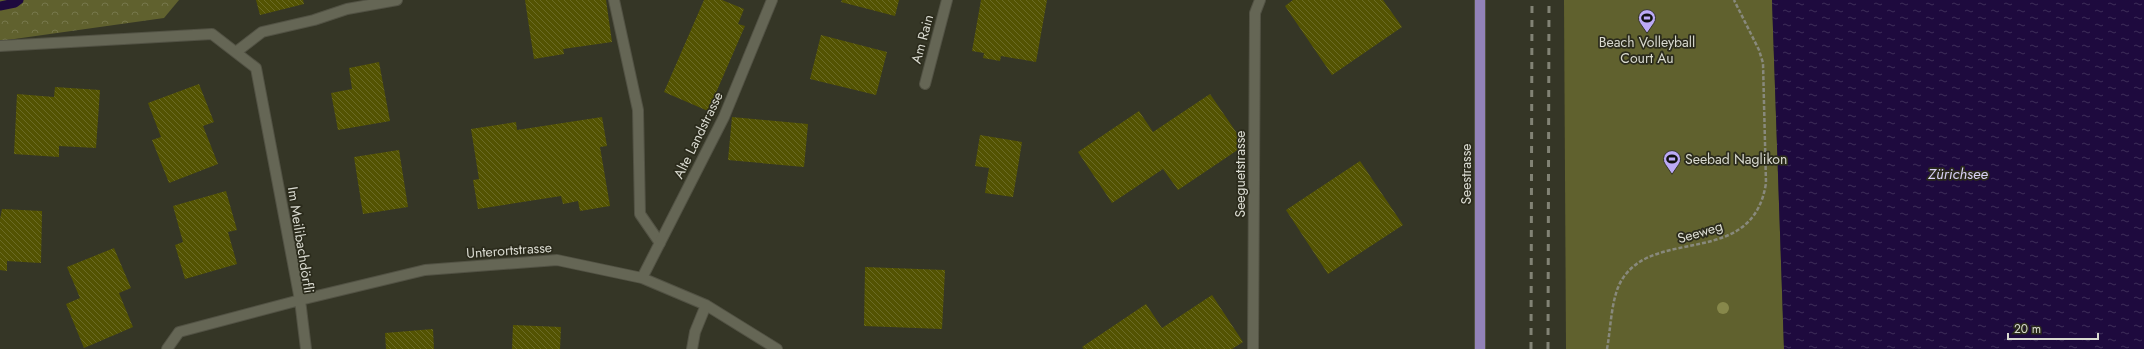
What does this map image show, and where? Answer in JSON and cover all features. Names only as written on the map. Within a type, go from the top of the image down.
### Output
[{"type":"main road","name":"Seestrasse","points":[[1480,0],[1480,349]]},
{"type":"street","points":[[236,52],[262,32],[314,20],[347,9],[397,0]]},
{"type":"street","points":[[614,0],[638,110],[640,214],[660,243]]},
{"type":"street","name":"Alte Landstrasse","points":[[642,278],[724,117],[772,0]]},
{"type":"street","name":"Am Rain","points":[[925,84],[947,0]]},
{"type":"street","name":"Seeguetstrasse","points":[[1253,349],[1255,13],[1260,0]]},
{"type":"street","name":"Im Meilibachdörfli","points":[[0,46],[212,34],[256,68],[300,300],[179,332],[167,349]]},
{"type":"street","name":"Unterortstrasse","points":[[300,300],[425,270],[557,260],[642,278],[706,305],[777,349]]},
{"type":"street","points":[[300,300],[306,349]]},
{"type":"street","points":[[692,349],[695,332],[706,305]]},
{"type":"path","name":"Seeweg","points":[[1607,349],[1616,292],[1622,278],[1630,269],[1656,255],[1717,240],[1730,234],[1742,227],[1752,216],[1765,194],[1763,63],[1753,37],[1734,0]]},
{"type":"green space","points":[[0,0],[179,0],[164,18],[0,41]]},
{"type":"green space","name":"Seebad Naglikon","points":[[1564,0],[1772,0],[1784,349],[1566,349]]},
{"type":"water","name":"Zürichsee","points":[[1772,0],[2144,0],[2144,349],[1784,349]]},
{"type":"building","points":[[256,0],[303,0],[304,4],[260,15]]},
{"type":"building","points":[[525,0],[606,0],[612,42],[563,49],[564,54],[534,59]]},
{"type":"building","points":[[704,0],[722,0],[744,9],[738,24],[745,26],[708,111],[664,92]]},
{"type":"building","points":[[842,0],[899,0],[895,16],[841,2]]},
{"type":"building","points":[[981,0],[1047,0],[1036,62],[1001,56],[1000,61],[983,58],[984,53],[972,51]]},
{"type":"building","points":[[1293,0],[1383,0],[1402,27],[1332,75],[1285,6]]},
{"type":"building","points":[[821,35],[887,52],[876,95],[810,79]]},
{"type":"building","points":[[379,62],[390,121],[338,130],[331,93],[352,89],[349,68]]},
{"type":"building","points":[[199,84],[214,122],[203,126],[218,164],[169,183],[152,140],[161,137],[148,103]]},
{"type":"building","points":[[55,87],[100,90],[96,148],[59,146],[59,157],[14,154],[17,94],[54,97]]},
{"type":"building","points":[[1210,94],[1245,145],[1178,190],[1163,169],[1112,203],[1078,152],[1139,111],[1153,132]]},
{"type":"building","points":[[602,117],[607,146],[600,147],[610,206],[580,211],[578,201],[563,204],[561,196],[478,209],[473,180],[479,179],[471,129],[516,122],[517,130]]},
{"type":"building","points":[[732,117],[808,124],[804,167],[728,160]]},
{"type":"building","points":[[980,135],[1022,142],[1013,197],[985,193],[989,168],[975,166]]},
{"type":"building","points":[[399,150],[408,207],[363,214],[354,157]]},
{"type":"building","points":[[1360,161],[1403,225],[1328,274],[1286,210]]},
{"type":"building","points":[[226,191],[237,230],[228,232],[237,264],[185,279],[175,245],[183,242],[173,206]]},
{"type":"building","points":[[2,209],[42,211],[41,263],[7,261],[7,271],[0,270],[0,219]]},
{"type":"building","points":[[114,248],[131,288],[119,293],[133,327],[84,348],[66,304],[80,298],[67,267]]},
{"type":"building","points":[[865,267],[945,270],[942,329],[864,326]]},
{"type":"building","points":[[1212,295],[1243,342],[1232,349],[1084,349],[1082,347],[1146,304],[1162,328]]},
{"type":"building","points":[[513,325],[561,327],[560,349],[512,349]]},
{"type":"building","points":[[433,329],[434,349],[386,349],[385,333]]},
{"type":"waterway","points":[[0,6],[15,3],[19,0]]},
{"type":"railway","points":[[1531,349],[1532,0]]},
{"type":"railway","points":[[1548,349],[1549,0]]},
{"type":"place","name":"Beach Volleyball Court Au","points":[[1647,33]]},
{"type":"place","name":"Seebad Naglikon","points":[[1672,174]]}]
